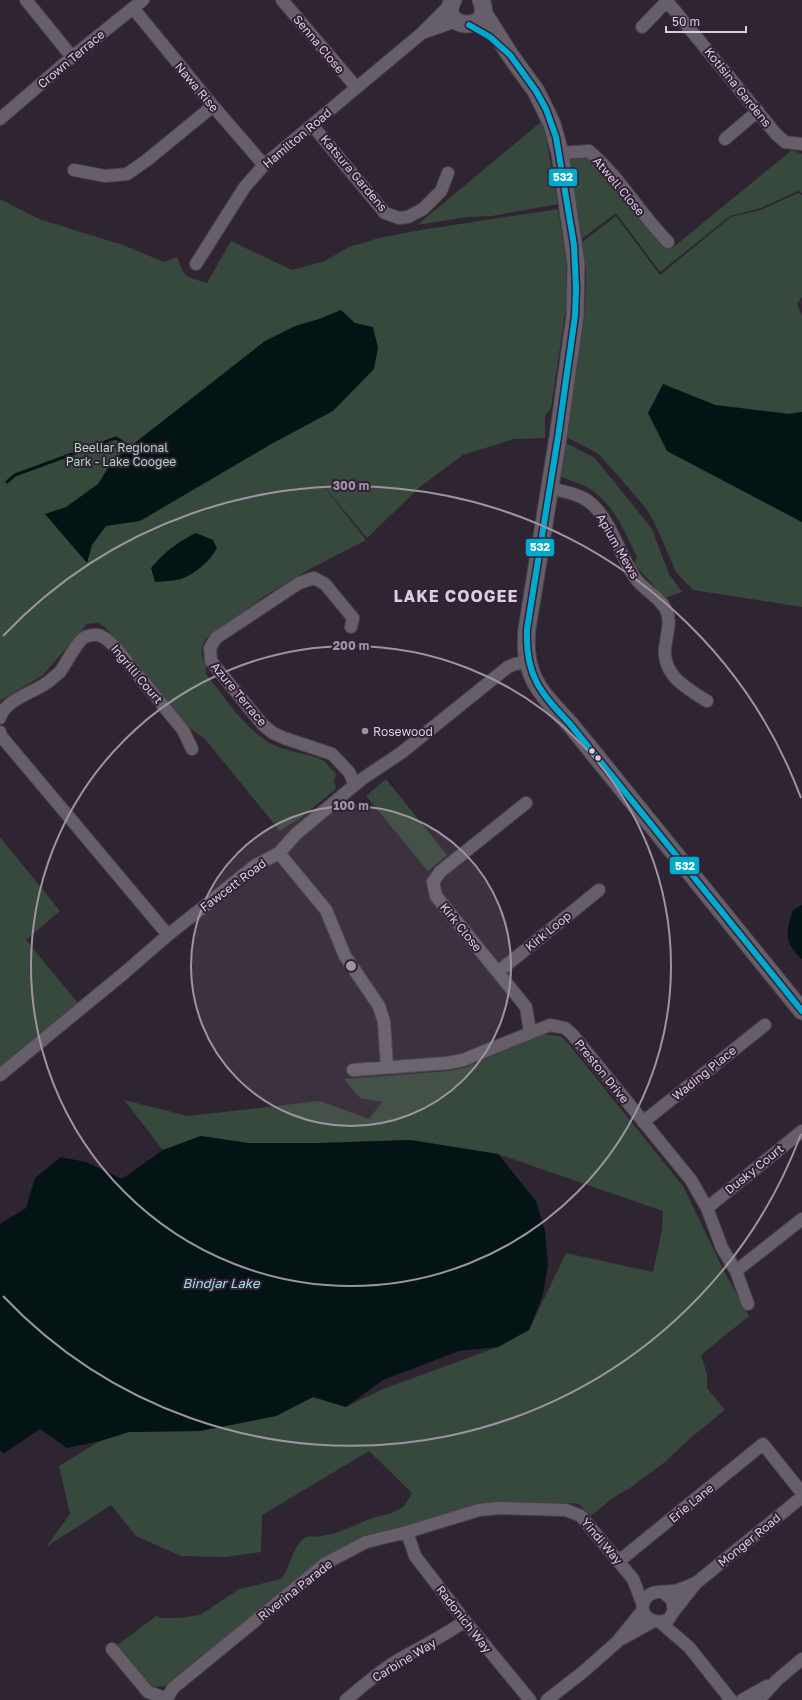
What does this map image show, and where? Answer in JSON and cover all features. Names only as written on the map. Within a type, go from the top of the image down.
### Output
[{"type":"main road","points":[[451,2],[451,13],[462,23],[490,37],[510,56],[536,91],[546,109],[560,153],[574,245],[576,288],[575,316],[550,488],[527,629],[527,662],[533,677],[554,707],[570,724],[802,1011]]},
{"type":"main road","points":[[462,23],[478,21],[485,6]]},
{"type":"main road","points":[[485,6],[510,56]]},
{"type":"street","points":[[26,0],[72,57]]},
{"type":"street","name":"Crown Terrace","points":[[0,119],[72,57],[142,0]]},
{"type":"street","name":"Senna Close","points":[[282,0],[356,88]]},
{"type":"street","points":[[642,26],[666,0]]},
{"type":"street","name":"Kotisina Gardens","points":[[666,0],[776,134],[785,142],[802,144]]},
{"type":"street","name":"Hamilton Road","points":[[196,264],[244,188],[264,165],[422,33],[451,2]]},
{"type":"street","name":"Nawa Rise","points":[[133,8],[213,106],[264,165]]},
{"type":"street","name":"Hamilton Road","points":[[422,33],[462,23]]},
{"type":"street","points":[[74,170],[105,176],[127,174],[147,160],[213,106]]},
{"type":"street","points":[[725,138],[758,111]]},
{"type":"street","name":"Katsura Gardens","points":[[312,125],[386,213],[399,218],[408,217],[423,209],[441,191],[448,173]]},
{"type":"street","name":"Atwell Close","points":[[560,153],[589,151],[602,162],[654,227],[668,242]]},
{"type":"street","name":"Apium Mews","points":[[550,488],[583,498],[594,505],[606,522],[624,561],[637,581],[660,602],[667,612],[668,627],[664,652],[670,673],[685,688],[707,701]]},
{"type":"street","name":"Azure Terrace","points":[[351,627],[353,618],[325,584],[314,578],[299,583],[273,599],[216,638],[210,648],[211,661],[263,725],[273,733],[284,738],[332,754],[348,772],[355,785]]},
{"type":"street","name":"Ingrilli Court","points":[[0,718],[1,714],[8,705],[47,683],[59,672],[83,638],[95,634],[105,637],[116,648],[183,730],[192,749]]},
{"type":"street","name":"Fawcett Road","points":[[0,1075],[168,935],[256,865],[279,854],[296,834],[355,785],[401,753],[508,667],[527,662]]},
{"type":"street","points":[[0,732],[1,736],[168,935]]},
{"type":"street","name":"Kirk Close","points":[[526,803],[440,872],[433,882],[436,896],[526,1007],[530,1032]]},
{"type":"street","points":[[279,854],[326,910],[344,956],[379,1006],[384,1022],[386,1067]]},
{"type":"street","name":"Kirk Loop","points":[[498,972],[599,890]]},
{"type":"street","name":"Preston Drive","points":[[353,1070],[448,1063],[463,1060],[550,1025],[565,1028],[572,1034],[691,1180],[706,1208],[722,1248],[736,1271],[748,1304]]},
{"type":"street","name":"Wading Place","points":[[643,1122],[765,1025]]},
{"type":"street","name":"Dusky Court","points":[[706,1208],[802,1131]]},
{"type":"street","points":[[736,1271],[802,1219]]},
{"type":"street","name":"Erie Lane","points":[[619,1561],[763,1444],[802,1493]]},
{"type":"street","name":"Monger Road","points":[[665,1618],[696,1583],[802,1497]]},
{"type":"street","name":"Riverina Parade","points":[[165,1699],[173,1688],[326,1563],[366,1542],[406,1532],[479,1510],[499,1508],[566,1510]]},
{"type":"street","name":"Yindi Way","points":[[566,1510],[581,1516],[633,1579],[648,1619],[665,1618]]},
{"type":"street","name":"Radonich Way","points":[[406,1532],[415,1556],[465,1621],[530,1700]]},
{"type":"street","name":"Yindi Way","points":[[633,1579],[661,1592],[672,1600],[665,1618]]},
{"type":"street","name":"Monger Road","points":[[661,1592],[677,1591],[696,1583]]},
{"type":"street","points":[[548,1700],[617,1642],[643,1608],[647,1596],[661,1592]]},
{"type":"street","points":[[617,1642],[665,1618]]},
{"type":"street","name":"Yindi Way","points":[[665,1618],[731,1700]]},
{"type":"street","name":"Carbine Way","points":[[346,1700],[389,1666],[442,1637],[465,1621]]},
{"type":"street","points":[[112,1649],[148,1692],[165,1699]]},
{"type":"street","points":[[759,1700],[777,1680],[802,1659]]},
{"type":"street","points":[[742,1700],[777,1680]]},
{"type":"green space","points":[[541,122],[546,137],[558,204],[492,216],[467,217],[417,225]]},
{"type":"green space","points":[[792,150],[802,154],[802,193],[798,191],[761,208],[730,216],[660,272],[616,213],[580,240],[569,159],[576,155],[591,157],[650,230],[671,249]]},
{"type":"green space","points":[[798,193],[802,195],[802,297],[797,304],[802,316],[802,412],[789,414],[715,405],[663,384],[667,451],[802,522],[802,607],[693,590],[676,572],[657,528],[646,508],[599,454],[566,437],[585,312],[586,269],[581,243],[616,216],[660,275],[731,217],[761,210]]},
{"type":"green space","name":"Beeliar Regional Park - Lake Coogee","points":[[0,199],[39,219],[123,245],[164,262],[177,257],[184,273],[187,276],[207,283],[231,241],[292,270],[325,261],[349,247],[379,238],[558,209],[566,260],[566,307],[551,408],[545,416],[545,438],[514,439],[463,455],[421,486],[367,538],[317,478],[366,540],[308,570],[265,596],[206,639],[203,645],[202,654],[206,674],[245,723],[264,739],[280,748],[319,758],[334,771],[336,775],[334,781],[336,789],[300,818],[280,831],[205,739],[191,729],[105,627],[98,623],[87,624],[43,675],[0,701]]},
{"type":"green space","points":[[564,444],[568,444],[595,458],[652,529],[669,574],[682,592],[665,598],[634,564],[637,557],[623,528],[611,509],[587,487],[561,477]]},
{"type":"green space","points":[[386,779],[447,855],[428,871],[366,796]]},
{"type":"green space","points":[[0,837],[60,911],[26,940],[78,1003],[0,1067]]},
{"type":"green space","points":[[543,1034],[560,1036],[567,1042],[683,1186],[724,1271],[749,1316],[701,1355],[707,1374],[707,1388],[725,1410],[694,1435],[665,1462],[630,1488],[611,1499],[591,1516],[579,1504],[570,1503],[452,1514],[358,1540],[336,1551],[318,1564],[167,1686],[152,1687],[147,1684],[115,1647],[156,1616],[161,1618],[179,1618],[200,1615],[239,1589],[281,1579],[298,1545],[306,1537],[332,1534],[372,1518],[396,1511],[404,1506],[412,1493],[369,1451],[262,1515],[261,1552],[225,1557],[181,1556],[136,1536],[111,1505],[46,1547],[70,1514],[59,1466],[100,1441],[129,1432],[200,1431],[276,1416],[313,1397],[346,1407],[383,1389],[498,1347],[529,1330],[566,1253],[653,1272],[662,1230],[663,1211],[498,1154],[410,1140],[322,1143],[248,1143],[201,1136],[163,1150],[124,1100],[188,1116],[320,1101],[369,1119],[382,1102],[360,1098],[344,1079],[449,1071],[467,1067]]},
{"type":"water","points":[[341,310],[355,323],[373,327],[378,348],[374,369],[333,411],[273,443],[140,521],[106,526],[92,545],[87,563],[45,514],[66,507],[98,484],[113,460],[265,341],[295,326],[319,319]]},
{"type":"water","points":[[663,384],[715,405],[789,414],[802,412],[802,522],[667,451],[648,413]]},
{"type":"water","points":[[196,533],[213,540],[217,548],[210,558],[197,570],[186,577],[178,580],[155,582],[151,568],[172,548]]},
{"type":"water","points":[[802,905],[802,959],[789,942],[788,931],[793,910]]},
{"type":"water","name":"Bindjar Lake","points":[[201,1136],[248,1143],[322,1143],[410,1140],[498,1154],[536,1201],[545,1231],[548,1265],[543,1295],[529,1330],[498,1347],[459,1351],[383,1380],[346,1407],[313,1397],[276,1416],[200,1431],[129,1432],[100,1441],[67,1448],[40,1429],[3,1454],[0,1450],[0,1224],[26,1208],[35,1178],[61,1157],[86,1162],[122,1179],[163,1150]]},
{"type":"waterway","points":[[7,482],[15,475],[116,438],[130,447]]},
{"type":"transit line","name":"532","points":[[469,25],[490,37],[510,55],[536,91],[546,109],[556,137],[574,245],[576,288],[575,316],[558,437],[527,629],[527,645],[532,671],[536,682],[550,702],[570,724],[802,1011]]},
{"type":"place","name":"Rosewood","points":[[365,731]]},
{"type":"district","name":"LAKE COOGEE","points":[[456,596]]}]
